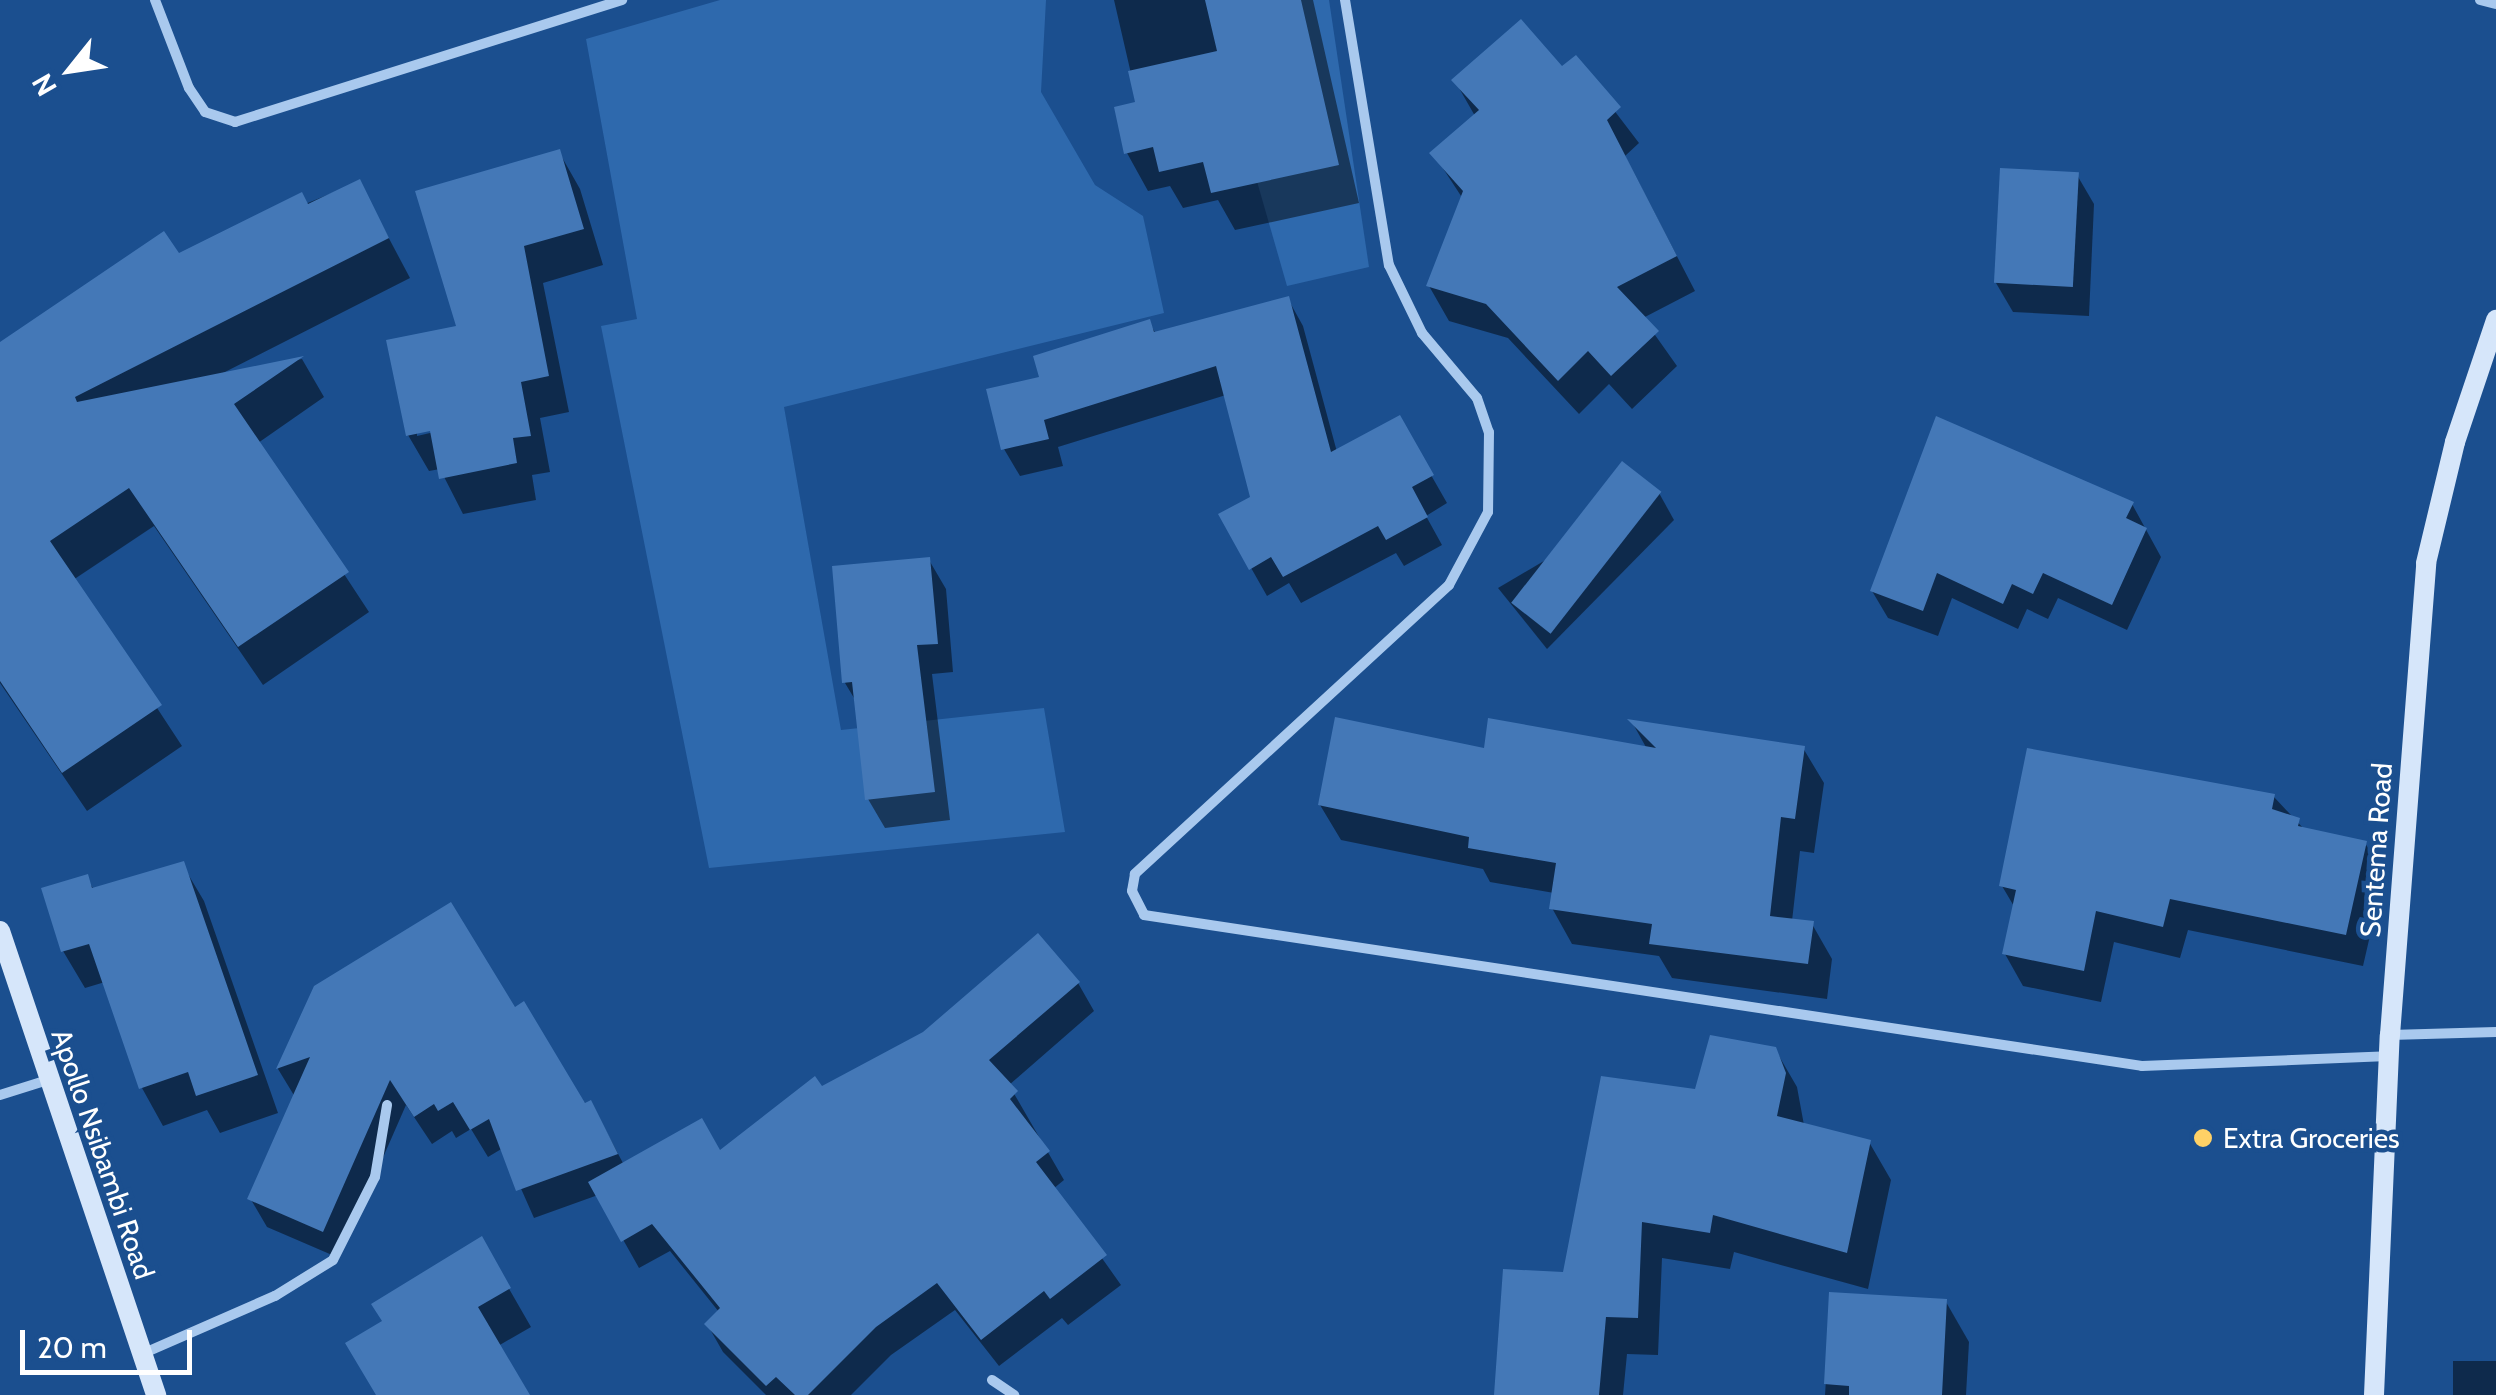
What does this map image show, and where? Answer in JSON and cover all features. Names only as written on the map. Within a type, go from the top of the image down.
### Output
[{"type":"main road","name":"Sentema Road","points":[[2374,1395],[2390,1046],[2426,564],[2454,442],[2496,320]]},
{"type":"main road","name":"Apollo Nsibambi Road","points":[[0,931],[156,1395]]},
{"type":"street","points":[[154,0],[189,88],[205,112],[236,122],[622,0]]},
{"type":"street","points":[[1346,0],[1389,265],[1422,333],[1476,398],[1489,432],[1488,512],[1449,585],[1135,874],[1132,891],[1144,914],[2142,1066],[2390,1046],[2496,1032]]},
{"type":"street","points":[[2480,0],[2496,4]]},
{"type":"street","points":[[0,1095],[48,1080]]},
{"type":"street","points":[[142,1354],[275,1296],[332,1260],[375,1177],[387,1105]]},
{"type":"street","points":[[992,1380],[1014,1395]]},
{"type":"shaded area","points":[[720,0],[1046,0],[1041,92],[1095,185],[1143,216],[1164,313],[784,407],[841,730],[1044,708],[1065,832],[709,868],[601,326],[637,319],[586,39]]},
{"type":"shaded area","points":[[1205,0],[1329,0],[1369,267],[1287,286]]},
{"type":"building","points":[[1205,0],[1301,0],[1339,165],[1211,193],[1203,162],[1159,172],[1153,147],[1124,154],[1114,107],[1135,102],[1128,71],[1217,51]]},
{"type":"building","points":[[1521,19],[1562,66],[1576,55],[1621,107],[1607,120],[1677,256],[1617,287],[1659,331],[1611,376],[1588,351],[1558,381],[1486,304],[1426,286],[1463,191],[1429,153],[1479,110],[1451,80]]},
{"type":"building","points":[[560,149],[584,229],[524,246],[549,376],[521,382],[531,436],[513,438],[517,463],[439,479],[430,431],[406,436],[386,340],[456,326],[415,191]]},
{"type":"building","points":[[2000,168],[2079,172],[2073,287],[1994,283]]},
{"type":"building","points":[[360,179],[389,238],[75,397],[77,402],[304,356],[234,404],[349,572],[238,647],[129,488],[50,541],[162,705],[62,773],[0,681],[0,342],[164,231],[179,253],[302,192],[308,204]]},
{"type":"building","points":[[1289,296],[1331,452],[1400,415],[1434,475],[1412,487],[1428,517],[1386,540],[1378,526],[1283,577],[1271,557],[1249,570],[1218,514],[1250,497],[1216,366],[1044,420],[1049,439],[1001,450],[986,389],[1039,377],[1033,356],[1150,319],[1154,332]]},
{"type":"building","points":[[1936,416],[2134,502],[2126,518],[2147,528],[2112,605],[2043,573],[2033,594],[2012,584],[2003,604],[1937,573],[1923,611],[1870,591]]},
{"type":"building","points":[[1622,461],[1661,492],[1551,634],[1511,603]]},
{"type":"building","points":[[930,557],[938,644],[917,645],[935,792],[865,800],[852,682],[842,683],[832,566]]},
{"type":"building","points":[[1335,717],[1484,748],[1488,718],[1656,748],[1627,719],[1805,746],[1795,819],[1781,817],[1770,916],[1814,921],[1808,964],[1649,944],[1652,924],[1549,909],[1556,863],[1468,848],[1469,837],[1318,805]]},
{"type":"building","points":[[2027,748],[2275,794],[2272,809],[2300,818],[2298,826],[2367,841],[2346,935],[2170,899],[2163,927],[2096,911],[2084,971],[2002,954],[2016,890],[1999,886]]},
{"type":"building","points":[[184,861],[258,1075],[196,1096],[188,1072],[139,1089],[89,944],[61,952],[41,888],[88,874],[92,888]]},
{"type":"building","points":[[451,902],[515,1007],[524,1001],[585,1103],[591,1100],[618,1154],[516,1191],[489,1119],[470,1130],[453,1102],[438,1111],[434,1104],[414,1117],[390,1080],[323,1232],[247,1199],[310,1057],[276,1069],[314,986]]},
{"type":"building","points":[[1038,933],[1080,982],[989,1060],[1018,1091],[1010,1099],[1050,1151],[1036,1162],[1107,1255],[1050,1299],[1044,1291],[981,1340],[937,1283],[876,1327],[808,1395],[795,1395],[776,1377],[766,1386],[704,1324],[720,1308],[652,1224],[621,1242],[588,1182],[702,1118],[720,1150],[815,1076],[822,1086],[923,1032]]},
{"type":"building","points":[[1710,1035],[1776,1047],[1786,1073],[1777,1116],[1871,1140],[1847,1253],[1713,1215],[1710,1233],[1642,1222],[1638,1318],[1606,1317],[1599,1395],[1494,1395],[1503,1269],[1563,1272],[1601,1076],[1695,1089]]},
{"type":"building","points":[[482,1236],[511,1288],[478,1307],[530,1395],[376,1395],[345,1343],[382,1321],[371,1304]]},
{"type":"building","points":[[1829,1292],[1947,1299],[1942,1395],[1849,1395],[1849,1386],[1824,1384]]},
{"type":"place","name":"Extra Groceries","points":[[2203,1138]]}]
